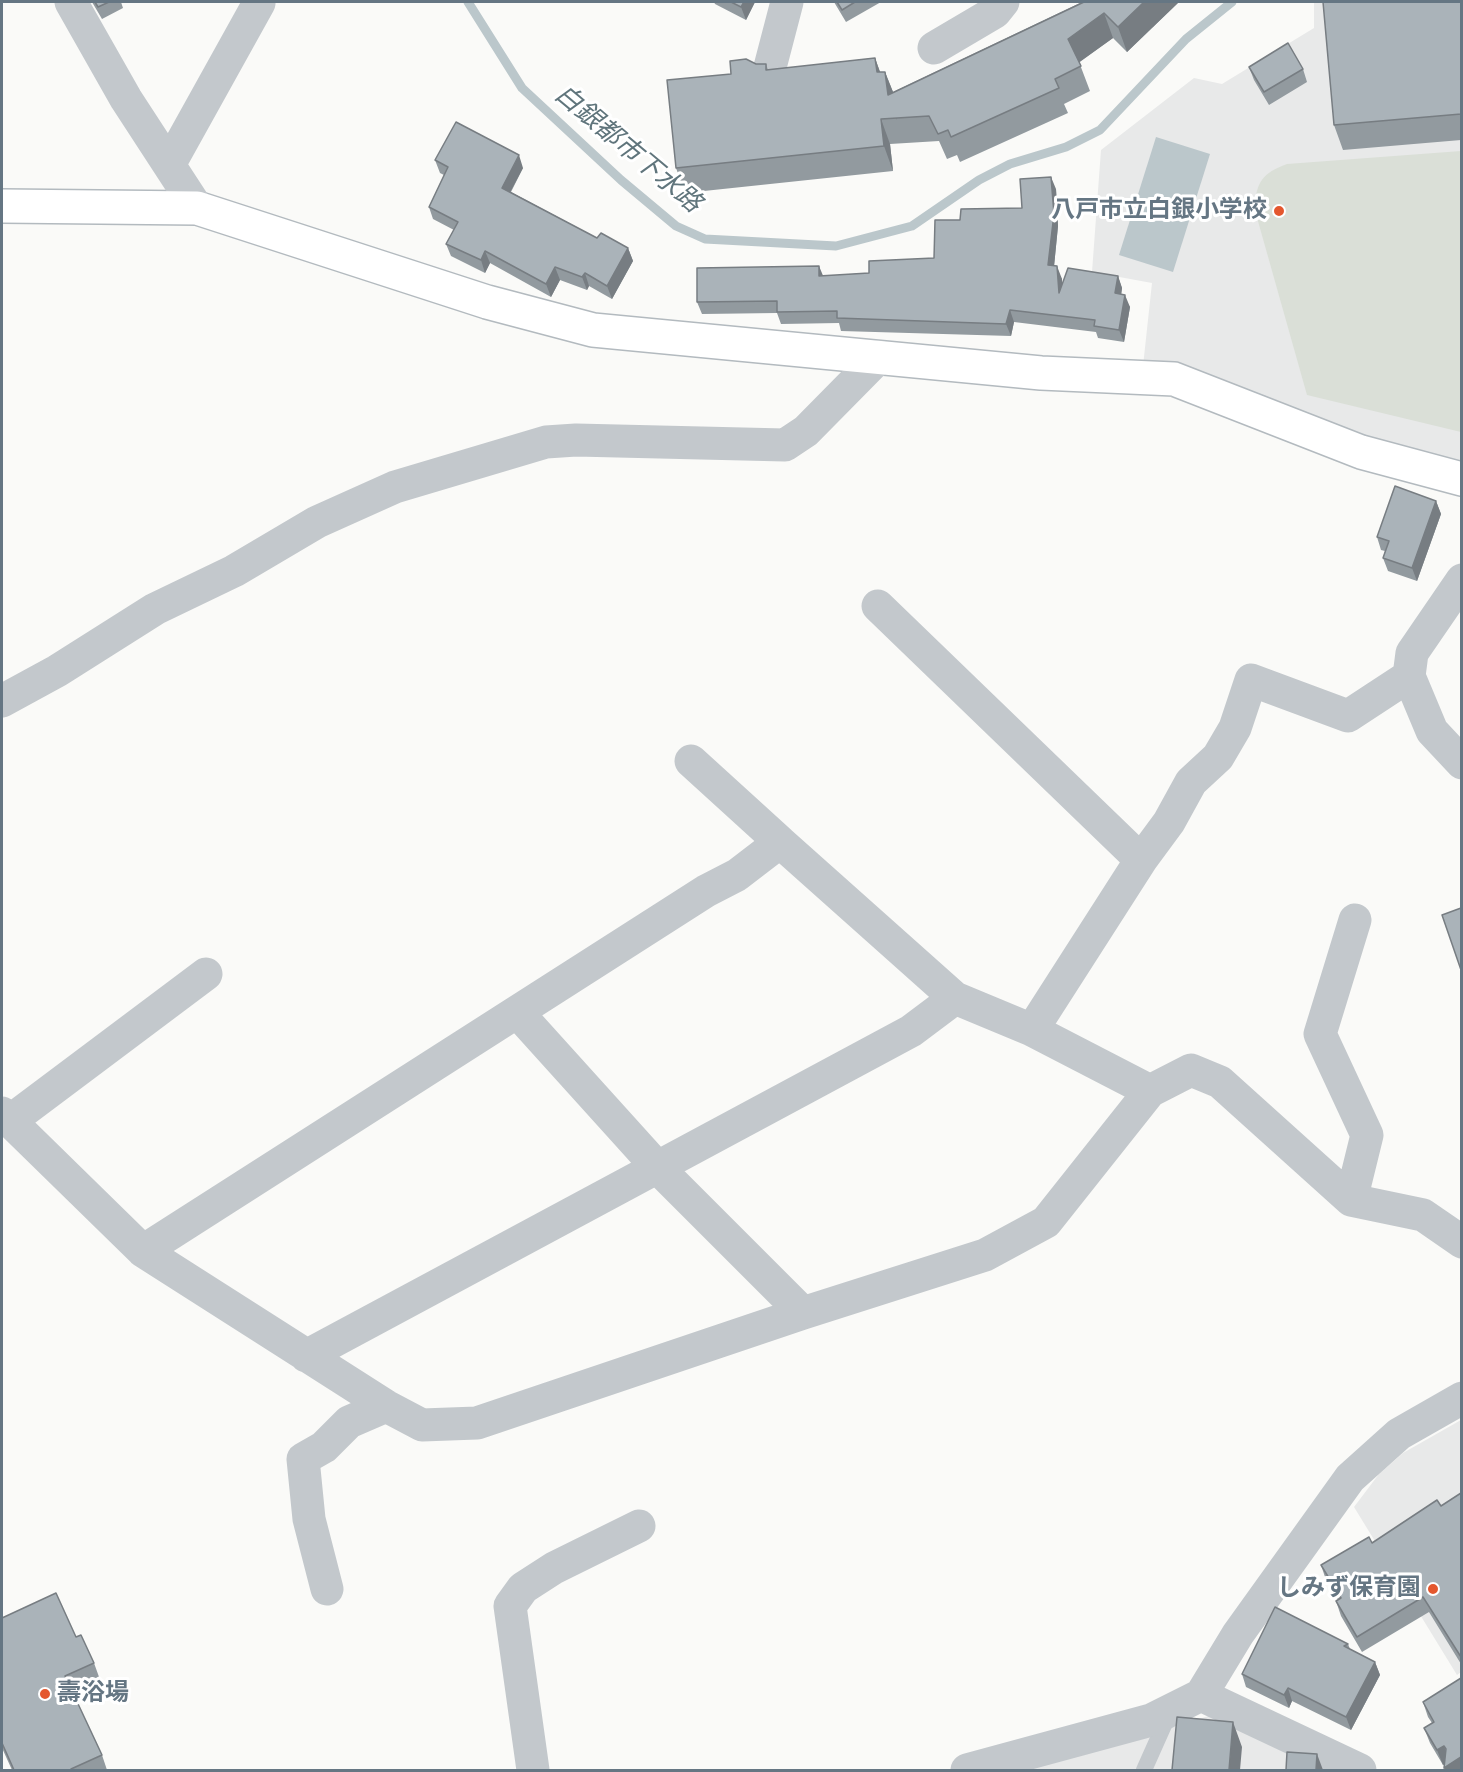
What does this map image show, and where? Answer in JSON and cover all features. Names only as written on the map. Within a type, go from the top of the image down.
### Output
[{"type":"street","points":[[71,2],[126,99],[197,208]]},
{"type":"street","points":[[769,71],[787,2]]},
{"type":"street","points":[[934,48],[995,12],[1003,2]]},
{"type":"street","points":[[169,165],[259,3]]},
{"type":"street","points":[[2,206],[197,208],[487,302],[593,330],[1041,373],[1173,379],[1361,452],[1461,479]]},
{"type":"street","points":[[2,701],[57,671],[155,609],[234,571],[317,522],[394,488],[546,442],[576,440],[785,445],[806,431],[879,357]]},
{"type":"street","points":[[1461,580],[1412,653],[1409,676],[1432,731],[1461,763]]},
{"type":"street","points":[[878,606],[1141,860]]},
{"type":"street","points":[[1032,1030],[1141,860],[1169,822],[1191,782],[1218,757],[1235,728],[1251,680],[1348,716],[1409,676]]},
{"type":"street","points":[[691,761],[955,998],[1032,1030],[1150,1091]]},
{"type":"street","points":[[143,1251],[706,891],[737,876],[780,842]]},
{"type":"street","points":[[1351,1200],[1367,1136],[1320,1034],[1355,920]]},
{"type":"street","points":[[206,974],[6,1117],[143,1251],[386,1406],[422,1425],[477,1423],[803,1312],[986,1255],[1046,1222],[1150,1091],[1191,1070],[1220,1082],[1351,1200],[1423,1215],[1461,1242]]},
{"type":"street","points":[[306,1356],[911,1031],[955,998]]},
{"type":"street","points":[[518,1013],[658,1168],[803,1312]]},
{"type":"street","points":[[967,1770],[1151,1720],[1201,1695],[1238,1634],[1350,1478],[1399,1434],[1461,1398]]},
{"type":"street","points":[[327,1588],[309,1519],[303,1459],[324,1447],[349,1422],[386,1406]]},
{"type":"street","points":[[533,1770],[510,1606],[523,1588],[554,1568],[639,1526]]},
{"type":"street","points":[[1201,1695],[1360,1770]]},
{"type":"lane","points":[[1143,1770],[1171,1711]]},
{"type":"shaded area","name":"八戸市立白銀小学校","points":[[1314,2],[1461,2],[1461,465],[1143,366],[1152,283],[1092,272],[1101,150],[1194,78],[1222,84],[1314,28]]},
{"type":"shaded area","points":[[1156,137],[1210,154],[1173,272],[1119,255]]},
{"type":"shaded area","points":[[1461,151],[1461,432],[1307,395],[1254,207],[1262,180],[1272,171],[1287,164]]},
{"type":"shaded area","name":"しみず保育園","points":[[1461,1420],[1461,1672],[1457,1675],[1354,1507],[1379,1474],[1403,1453]]},
{"type":"shaded area","points":[[1212,1715],[1331,1770],[1015,1770],[1136,1738]]},
{"type":"building","points":[[95,2],[109,2],[98,7]]},
{"type":"building","points":[[731,2],[744,2],[741,7]]},
{"type":"building","points":[[837,2],[855,2],[842,10]]},
{"type":"building","points":[[1084,2],[1144,2],[1118,27],[1104,13],[1068,39],[1081,66],[1055,79],[1059,88],[951,137],[948,130],[938,134],[929,116],[881,119],[884,146],[676,168],[667,80],[731,74],[730,61],[746,59],[756,64],[766,64],[766,70],[875,58],[877,72],[885,72],[888,95]]},
{"type":"building","points":[[1323,2],[1461,2],[1461,114],[1334,125]]},
{"type":"building","points":[[1288,43],[1303,69],[1264,92],[1249,67]]},
{"type":"building","points":[[456,122],[519,155],[502,188],[597,238],[601,233],[628,248],[607,286],[585,273],[582,277],[555,267],[546,284],[485,251],[481,260],[446,244],[458,222],[429,207],[448,167],[435,160]]},
{"type":"building","points":[[1051,177],[1054,214],[1048,265],[1057,266],[1059,293],[1068,268],[1118,276],[1115,293],[1125,295],[1119,330],[1094,326],[1095,320],[1010,310],[1006,324],[837,318],[837,311],[777,312],[777,301],[697,302],[697,268],[819,266],[819,276],[869,273],[869,261],[934,258],[935,220],[960,220],[961,209],[1022,208],[1020,179]]},
{"type":"building","points":[[1395,486],[1436,501],[1412,568],[1383,558],[1389,541],[1377,537]]},
{"type":"building","points":[[1461,908],[1461,970],[1442,915]]},
{"type":"building","points":[[1461,1493],[1461,1657],[1423,1597],[1357,1637],[1336,1601],[1341,1598],[1321,1565],[1369,1537],[1372,1543],[1437,1500],[1441,1506]]},
{"type":"building","name":"壽浴場","points":[[56,1593],[76,1637],[81,1635],[94,1663],[65,1676],[102,1755],[72,1770],[14,1770],[2,1743],[2,1618]]},
{"type":"building","points":[[1275,1607],[1348,1644],[1344,1646],[1375,1662],[1346,1717],[1288,1688],[1284,1695],[1242,1674]]},
{"type":"building","points":[[1461,1678],[1461,1757],[1444,1768],[1446,1749],[1444,1746],[1437,1750],[1424,1728],[1434,1722],[1423,1702]]},
{"type":"building","points":[[1177,1717],[1233,1722],[1229,1770],[1172,1770]]},
{"type":"building","points":[[1287,1752],[1317,1754],[1316,1770],[1286,1770]]},
{"type":"waterway","name":"白銀都市下水路","points":[[468,2],[522,88],[621,180],[676,226],[705,239],[836,246],[912,226],[979,180],[1010,164],[1066,147],[1100,130],[1186,39],[1232,2]]},
{"type":"place","name":"八戸市立白銀小学校","points":[[1279,211]]},
{"type":"place","name":"しみず保育園","points":[[1433,1589]]},
{"type":"place","name":"壽浴場","points":[[45,1694]]}]
